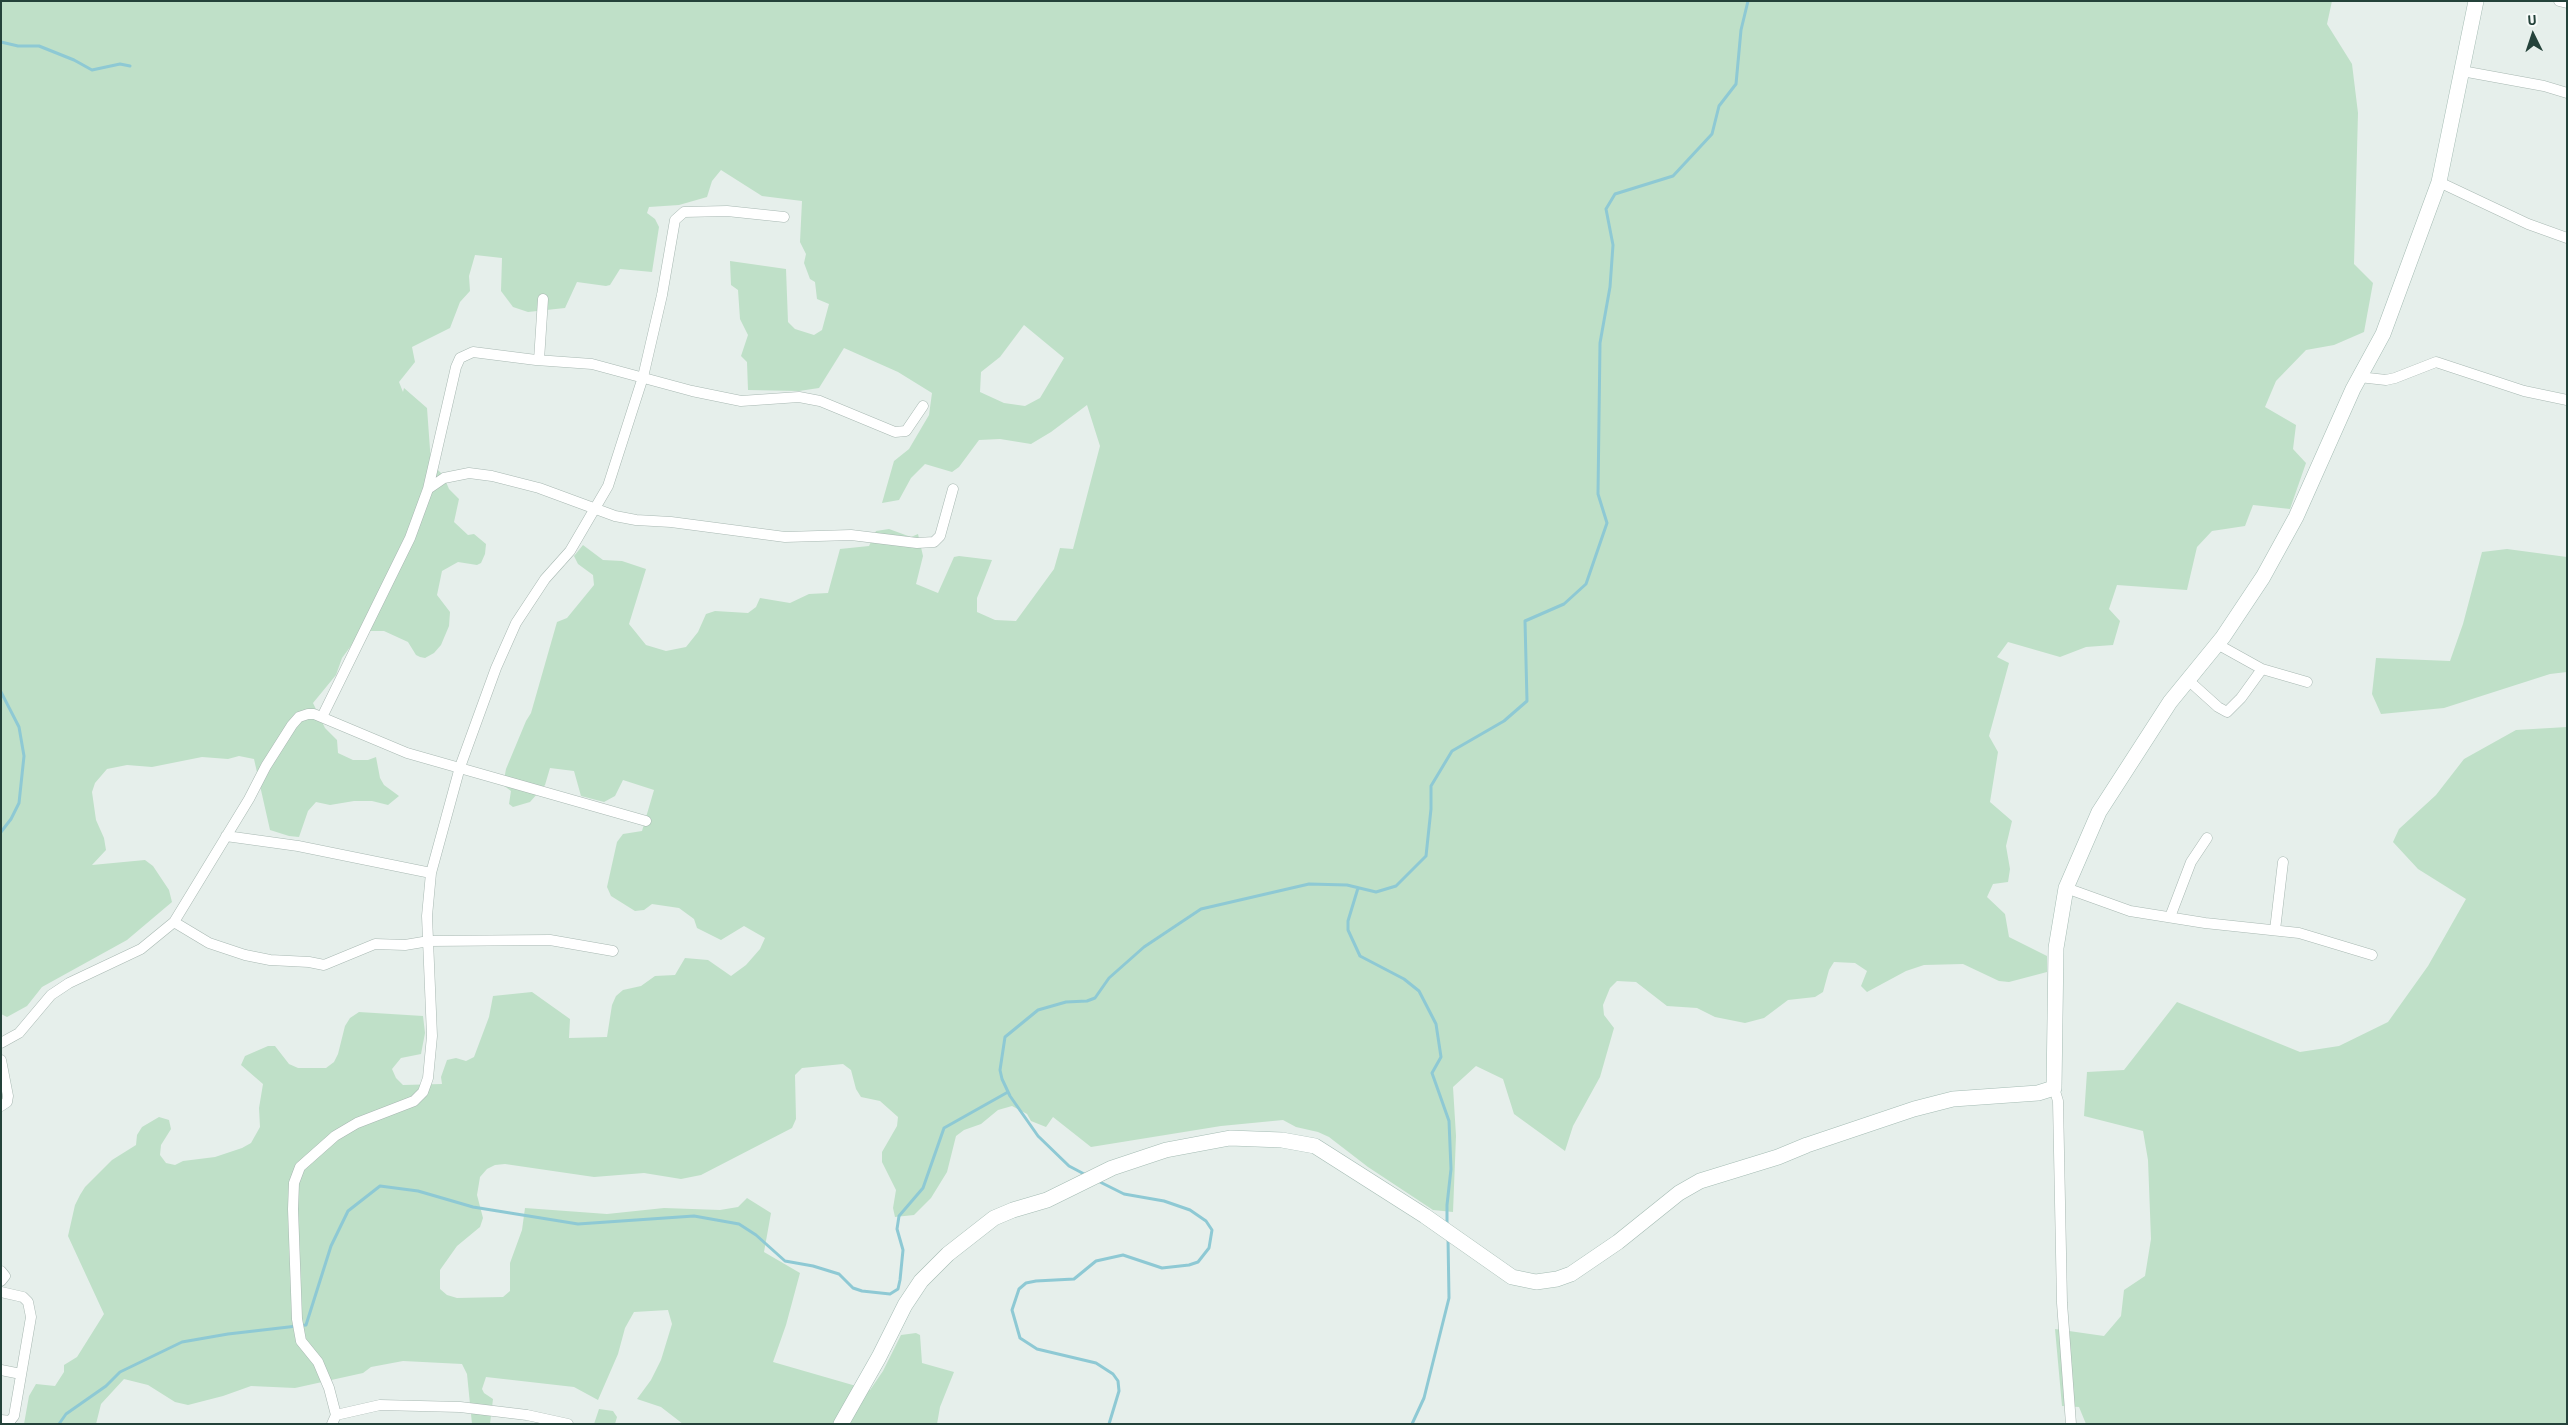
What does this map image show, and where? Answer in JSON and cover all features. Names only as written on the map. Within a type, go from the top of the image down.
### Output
[{"type":"main road","points":[[841,1424],[879,1357],[905,1304],[921,1281],[934,1267],[994,1218],[1047,1200],[1112,1168],[1166,1150],[1230,1138],[1282,1140],[1315,1146],[1425,1216],[1512,1277],[1536,1282],[1557,1279],[1571,1274],[1618,1242],[1679,1193],[1700,1181],[1778,1157],[1824,1139],[1914,1109],[1953,1099],[2038,1093],[2054,1088],[2056,948],[2066,888],[2099,812],[2170,702],[2217,644],[2263,577],[2296,517],[2326,444],[2359,377],[2383,334],[2439,182],[2476,1]]},
{"type":"street","points":[[2559,1],[2567,3]]},
{"type":"street","points":[[2462,71],[2544,86],[2567,93]]},
{"type":"street","points":[[2439,182],[2501,213],[2567,238]]},
{"type":"street","points":[[568,1424],[527,1415],[460,1407],[380,1405],[334,1420],[329,1388],[318,1362],[301,1340],[297,1319],[293,1227],[294,1183],[300,1167],[335,1136],[357,1123],[414,1101],[423,1092],[428,1078],[432,1036],[427,916],[431,873],[460,767],[496,668],[516,623],[545,579],[570,550],[596,510],[608,486],[643,377],[662,295],[675,220],[679,214],[684,212],[727,211],[784,217]]},
{"type":"street","points":[[539,360],[543,299]]},
{"type":"street","points":[[322,718],[410,538],[428,489],[460,358],[473,352],[592,364],[692,391],[741,400],[799,398],[820,401],[885,429],[901,433],[910,427],[923,406]]},
{"type":"street","points":[[2359,377],[2386,380],[2436,362],[2524,391],[2567,400]]},
{"type":"street","points":[[428,489],[444,478],[469,473],[492,476],[539,488],[596,510],[636,520],[671,522],[785,537],[851,535],[927,543],[934,542],[940,536],[953,489]]},
{"type":"street","points":[[2217,644],[2262,669],[2307,682]]},
{"type":"street","points":[[2188,680],[2218,707],[2227,712],[2241,698],[2262,669]]},
{"type":"street","points":[[1,1043],[19,1033],[52,995],[69,983],[141,949],[174,922],[292,724],[299,717],[308,714],[322,718],[392,747],[646,821]]},
{"type":"street","points":[[226,836],[298,846],[431,873]]},
{"type":"street","points":[[2170,917],[2191,862],[2207,838]]},
{"type":"street","points":[[2275,930],[2284,862]]},
{"type":"street","points":[[2066,888],[2130,911],[2205,923],[2299,933],[2372,955]]},
{"type":"street","points":[[174,922],[209,943],[245,955],[270,960],[308,962],[324,965],[375,944],[405,945],[429,941],[550,940],[613,951]]},
{"type":"street","points":[[1,1060],[8,1102],[1,1106]]},
{"type":"street","points":[[2054,1088],[2058,1102],[2062,1303],[2071,1424]]},
{"type":"street","points":[[1,1271],[5,1276],[1,1281]]},
{"type":"street","points":[[1,1292],[23,1297],[28,1302],[31,1317],[18,1401],[14,1416],[8,1422]]},
{"type":"street","points":[[1,1370],[21,1374]]},
{"type":"green space","points":[[1,1],[2332,1],[2327,24],[2352,64],[2358,113],[2354,264],[2373,283],[2364,332],[2334,345],[2306,350],[2276,381],[2265,407],[2296,425],[2293,449],[2306,463],[2290,509],[2253,505],[2245,526],[2212,531],[2197,547],[2187,590],[2117,585],[2109,609],[2120,621],[2113,645],[2086,647],[2060,657],[2008,642],[1997,657],[2009,663],[1989,736],[1998,752],[1990,802],[2012,821],[2006,846],[2010,869],[2008,882],[1993,884],[1987,897],[2005,914],[2009,937],[2047,956],[2047,972],[2009,982],[1999,981],[1963,964],[1924,965],[1906,971],[1867,992],[1861,986],[1867,971],[1855,963],[1834,962],[1829,970],[1823,992],[1815,997],[1788,1000],[1764,1018],[1745,1023],[1715,1017],[1697,1008],[1667,1006],[1636,982],[1617,981],[1610,988],[1603,1005],[1604,1015],[1614,1028],[1600,1077],[1573,1126],[1565,1151],[1514,1114],[1503,1079],[1476,1066],[1453,1087],[1456,1136],[1453,1212],[1433,1210],[1368,1167],[1329,1137],[1318,1132],[1296,1127],[1283,1120],[1221,1126],[1091,1147],[1053,1117],[1046,1127],[1031,1121],[1027,1114],[1012,1106],[998,1110],[981,1124],[964,1130],[956,1136],[947,1172],[931,1198],[914,1215],[895,1217],[893,1208],[896,1190],[882,1162],[882,1152],[897,1126],[898,1117],[880,1101],[861,1097],[856,1089],[851,1070],[843,1064],[802,1068],[795,1075],[796,1119],[792,1128],[701,1175],[681,1179],[644,1173],[594,1177],[505,1164],[495,1165],[487,1169],[480,1177],[477,1195],[483,1218],[480,1227],[457,1246],[440,1270],[440,1289],[447,1295],[457,1298],[503,1297],[510,1291],[510,1263],[522,1230],[525,1208],[607,1214],[664,1208],[720,1210],[738,1207],[747,1198],[771,1213],[764,1252],[800,1273],[786,1325],[773,1362],[870,1390],[883,1371],[901,1335],[916,1333],[920,1335],[922,1363],[954,1372],[940,1407],[937,1424],[683,1424],[661,1407],[637,1399],[651,1380],[661,1360],[672,1324],[668,1310],[634,1312],[625,1328],[618,1354],[598,1400],[574,1387],[486,1377],[482,1389],[484,1393],[493,1399],[490,1424],[472,1424],[467,1374],[462,1364],[403,1361],[371,1367],[363,1373],[295,1388],[251,1386],[188,1405],[175,1402],[148,1385],[124,1379],[101,1404],[96,1424],[24,1424],[29,1396],[36,1384],[55,1386],[64,1372],[64,1365],[77,1357],[104,1314],[68,1236],[75,1205],[80,1195],[85,1187],[112,1160],[136,1145],[137,1135],[142,1127],[159,1117],[169,1120],[171,1129],[161,1145],[160,1155],[166,1163],[175,1165],[183,1161],[215,1157],[251,1143],[260,1127],[259,1108],[263,1084],[241,1065],[245,1056],[268,1046],[275,1046],[289,1064],[298,1068],[326,1068],[334,1062],[338,1054],[345,1026],[350,1018],[359,1012],[423,1016],[425,1033],[421,1054],[401,1058],[392,1069],[396,1078],[403,1085],[442,1084],[441,1077],[447,1060],[456,1058],[466,1061],[474,1057],[489,1017],[493,996],[532,992],[570,1019],[569,1038],[607,1037],[612,1005],[616,996],[623,990],[641,986],[655,976],[675,975],[685,958],[708,960],[731,976],[746,965],[760,949],[765,938],[744,926],[721,940],[697,928],[694,919],[679,908],[652,904],[644,910],[635,911],[611,896],[607,887],[617,842],[623,834],[642,831],[654,790],[623,780],[615,796],[604,802],[581,796],[574,771],[550,768],[545,785],[530,802],[513,807],[509,804],[511,791],[503,785],[506,769],[531,713],[557,622],[567,618],[594,585],[593,575],[578,564],[574,556],[583,545],[603,560],[622,561],[646,569],[629,624],[646,645],[666,651],[686,647],[698,632],[706,614],[715,611],[748,613],[756,607],[760,598],[790,603],[809,594],[828,593],[840,549],[869,546],[876,531],[889,529],[911,537],[918,534],[923,556],[916,584],[938,593],[954,557],[992,560],[977,598],[977,612],[995,620],[1016,621],[1054,569],[1060,548],[1073,549],[1100,446],[1087,405],[1051,432],[1031,444],[1000,439],[979,440],[959,467],[952,472],[925,464],[911,478],[899,500],[882,503],[894,461],[909,449],[929,415],[932,393],[898,372],[844,348],[819,388],[799,391],[748,390],[747,362],[741,356],[748,335],[740,319],[738,290],[731,285],[730,261],[786,269],[788,322],[795,329],[814,335],[822,330],[829,304],[817,299],[815,282],[810,279],[804,263],[806,254],[800,242],[802,201],[762,196],[721,170],[712,181],[707,197],[679,205],[649,207],[647,213],[655,219],[659,227],[652,272],[620,269],[610,285],[606,286],[577,282],[565,308],[528,312],[513,307],[501,291],[502,258],[475,255],[469,276],[470,291],[460,302],[450,328],[412,347],[415,362],[399,382],[403,392],[404,388],[427,408],[431,463],[443,475],[449,489],[459,499],[454,522],[468,535],[474,534],[486,544],[485,554],[481,563],[477,565],[458,562],[442,571],[437,595],[450,612],[449,626],[441,645],[434,653],[425,658],[420,657],[416,655],[408,642],[384,631],[362,631],[342,658],[336,675],[313,703],[325,728],[337,740],[338,753],[353,760],[368,760],[376,757],[380,778],[384,785],[399,796],[388,805],[372,801],[354,801],[330,805],[316,802],[308,811],[299,837],[270,830],[254,759],[239,756],[228,759],[202,757],[152,767],[127,765],[107,769],[95,783],[92,792],[96,820],[104,838],[106,850],[92,865],[145,860],[153,866],[169,890],[172,902],[127,940],[42,987],[27,1006],[7,1017],[1,1014]],"holes":[[[1024,325],[1064,358],[1040,398],[1025,406],[1004,403],[980,392],[981,372],[1000,357]]]},
{"type":"green space","points":[[2507,549],[2567,557],[2567,672],[2550,674],[2444,708],[2381,714],[2372,694],[2376,658],[2450,661],[2463,624],[2482,552]]},
{"type":"green space","points":[[2567,727],[2567,1424],[2086,1424],[2079,1407],[2062,1406],[2055,1329],[2104,1336],[2121,1316],[2124,1290],[2145,1276],[2151,1239],[2148,1160],[2143,1131],[2084,1116],[2087,1072],[2124,1070],[2177,1002],[2300,1052],[2339,1046],[2388,1022],[2428,966],[2466,899],[2418,869],[2393,842],[2399,829],[2436,795],[2464,759],[2516,730]]},
{"type":"green space","points":[[599,1409],[613,1411],[617,1417],[615,1424],[594,1424]]},
{"type":"waterway","points":[[1086,1175],[1069,1166],[1038,1136],[1010,1096],[1000,1070],[1005,1037],[1038,1010],[1066,1002],[1087,1001],[1095,998],[1109,978],[1144,947],[1201,909],[1309,884],[1347,885],[1376,892],[1396,886],[1426,856],[1431,809],[1431,786],[1452,751],[1504,721],[1527,701],[1525,621],[1564,604],[1586,584],[1607,523],[1598,494],[1600,343],[1610,287],[1613,245],[1606,209],[1615,194],[1673,176],[1712,134],[1719,106],[1736,84],[1741,30],[1748,1]]},
{"type":"waterway","points":[[1,42],[18,46],[39,46],[74,60],[92,70],[120,64],[130,66]]},
{"type":"waterway","points":[[1,692],[19,727],[24,756],[19,803],[11,819],[1,832]]},
{"type":"waterway","points":[[1358,888],[1348,921],[1348,930],[1360,956],[1404,979],[1419,991],[1436,1024],[1441,1057],[1432,1073],[1449,1121],[1451,1169],[1447,1205],[1447,1227]]},
{"type":"waterway","points":[[59,1424],[66,1414],[106,1386],[120,1372],[182,1342],[228,1334],[306,1325],[331,1246],[348,1211],[380,1186],[418,1191],[473,1207],[578,1224],[694,1216],[739,1224],[756,1235],[785,1261],[813,1266],[839,1274],[853,1288],[862,1291],[890,1294],[898,1289],[900,1280],[903,1250],[897,1229],[899,1216],[923,1188],[944,1128],[1008,1092]]},
{"type":"waterway","points":[[1096,1180],[1124,1194],[1164,1201],[1190,1210],[1206,1221],[1212,1230],[1209,1248],[1198,1262],[1189,1265],[1162,1268],[1123,1255],[1096,1261],[1074,1279],[1036,1281],[1026,1283],[1019,1289],[1012,1310],[1020,1338],[1037,1349],[1096,1363],[1113,1374],[1118,1381],[1119,1391],[1109,1424]]},
{"type":"waterway","points":[[1412,1424],[1424,1398],[1449,1298],[1448,1238]]}]
